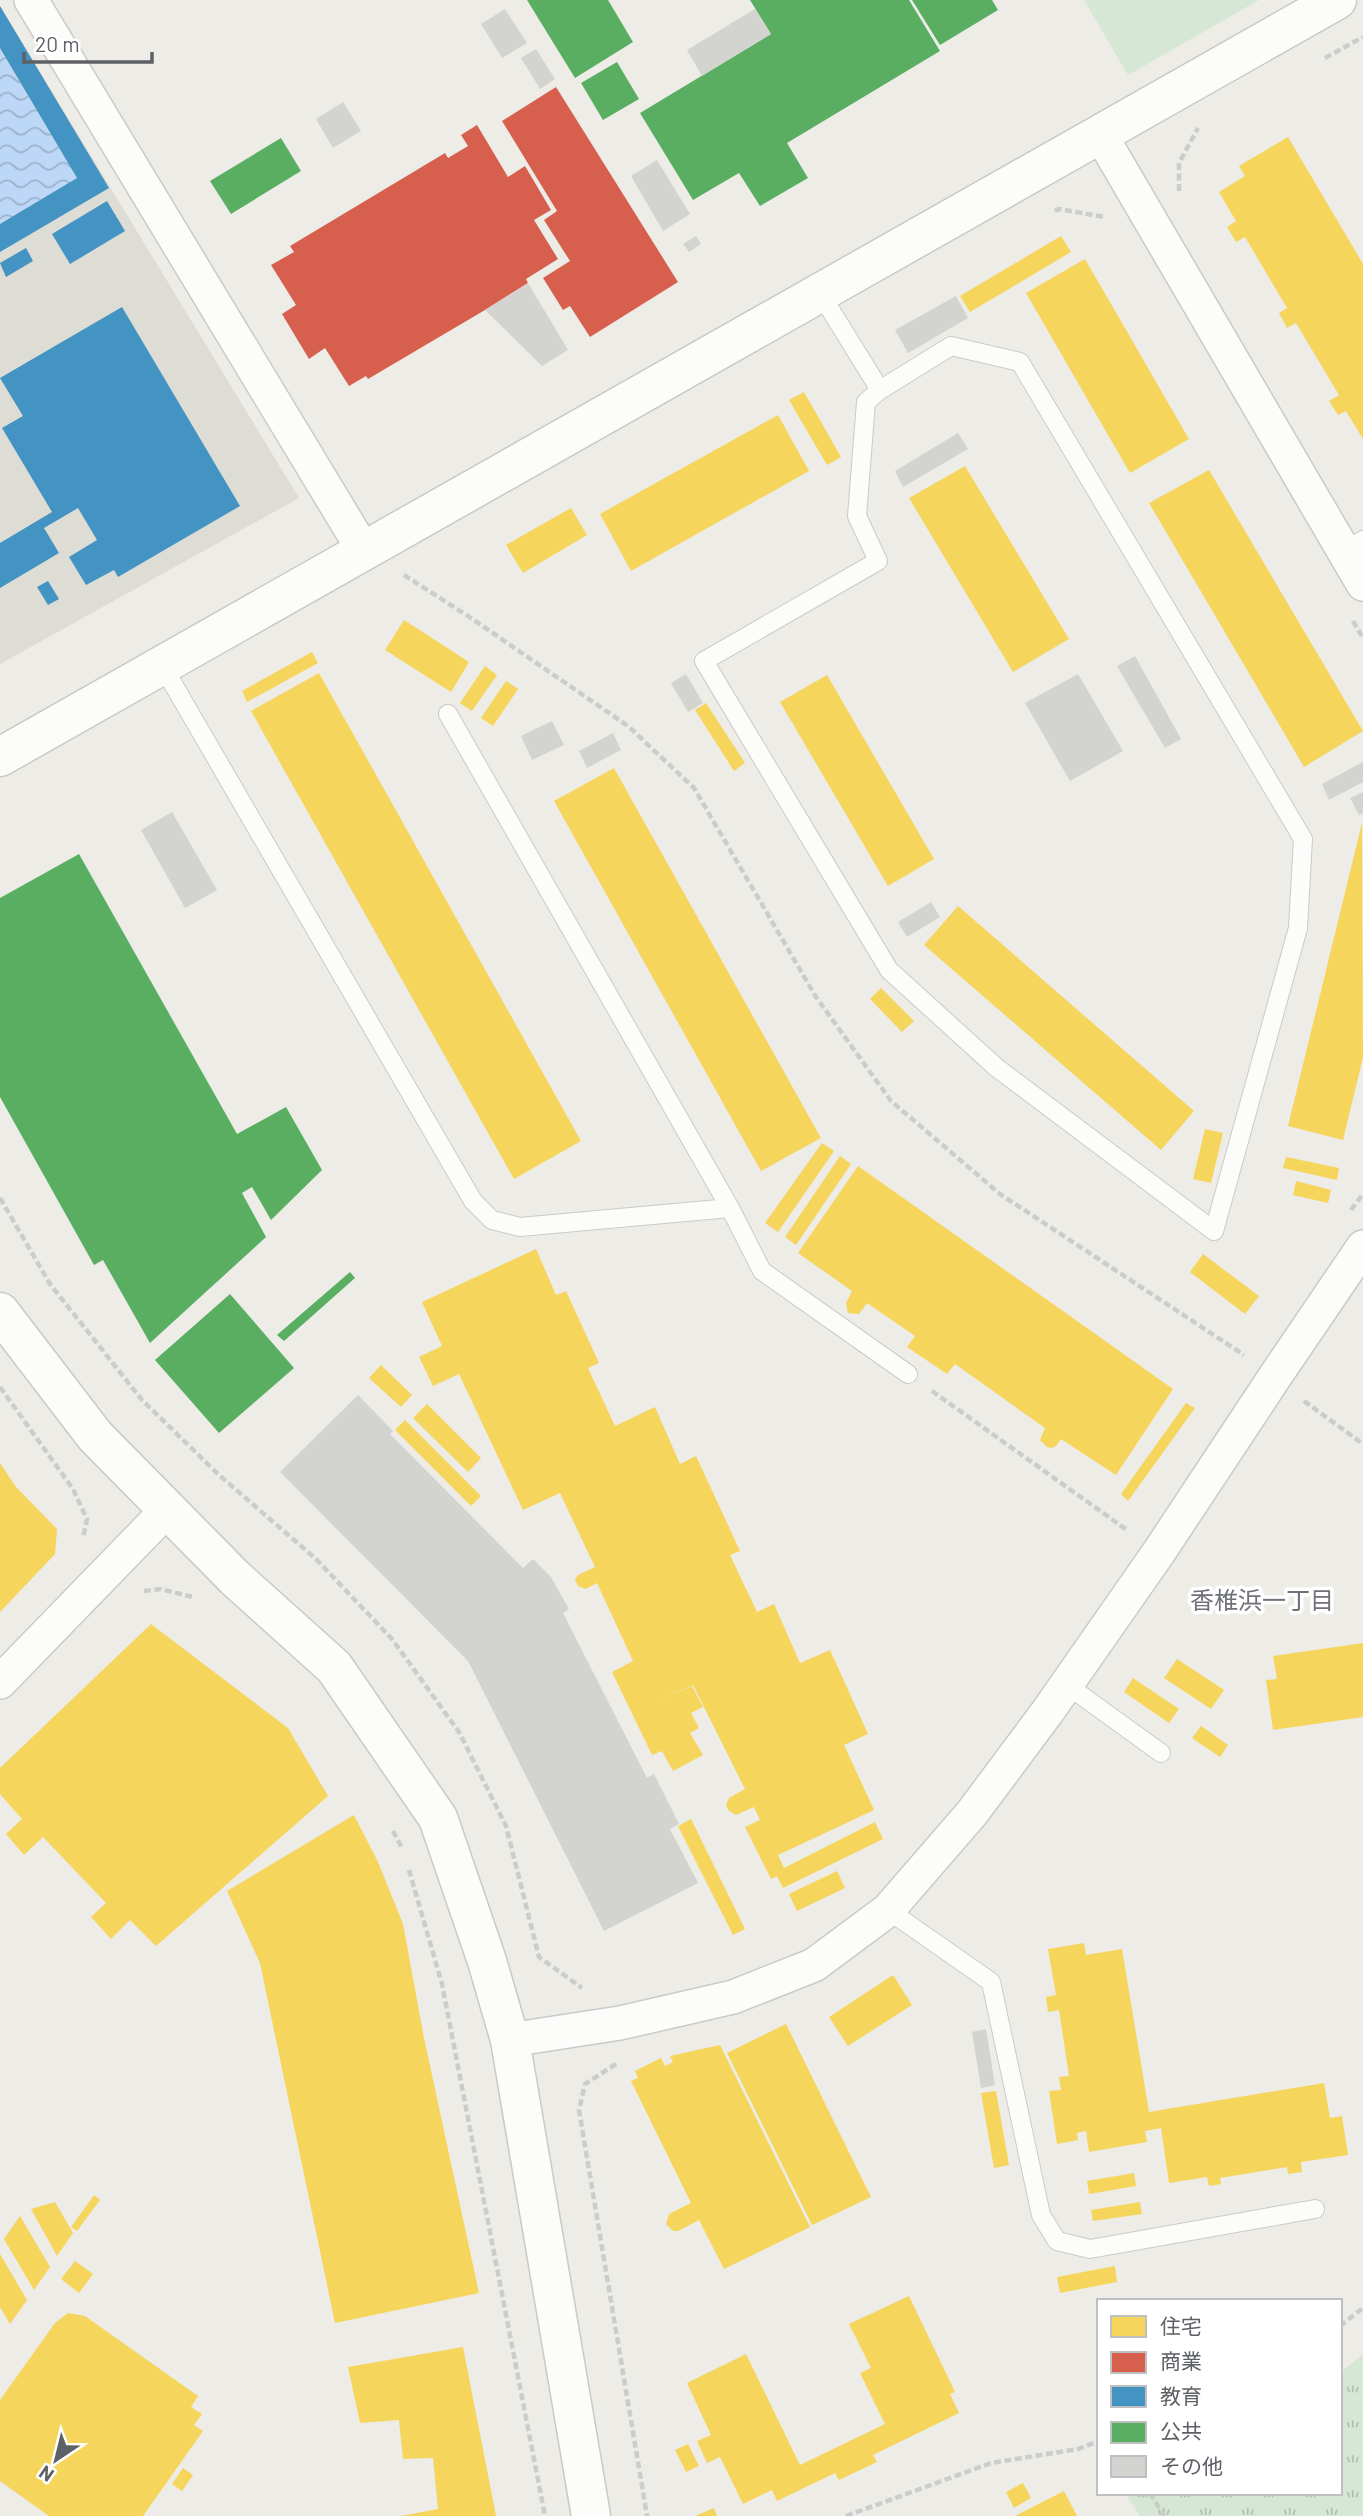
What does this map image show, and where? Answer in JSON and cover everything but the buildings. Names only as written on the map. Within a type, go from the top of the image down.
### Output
[{"type":"street","points":[[31,0],[365,551]]},
{"type":"street","points":[[0,757],[1337,0]]},
{"type":"street","points":[[1100,134],[1354,546],[1363,584]]},
{"type":"street","points":[[510,2040],[620,2023],[733,1997],[814,1965],[888,1910],[972,1813],[1067,1685],[1363,1248]]},
{"type":"street","points":[[0,1312],[95,1436],[235,1578],[334,1667],[438,1818],[487,1961],[510,2040],[591,2516]]},
{"type":"street","points":[[0,1682],[167,1510]]},
{"type":"lane","points":[[820,293],[880,390]]},
{"type":"lane","points":[[951,346],[1020,362],[1303,839],[1298,928],[1214,1231],[997,1068],[889,970],[704,661],[878,561],[857,516],[866,402],[880,390],[951,346]]},
{"type":"lane","points":[[162,665],[473,1201],[492,1220],[520,1227],[730,1208]]},
{"type":"lane","points":[[448,714],[730,1208],[762,1271],[908,1374]]},
{"type":"lane","points":[[1067,1685],[1161,1753]]},
{"type":"lane","points":[[888,1910],[991,1982],[1041,2215],[1057,2241],[1090,2249],[1315,2209]]},
{"type":"path","points":[[1316,63],[1363,37]]},
{"type":"path","points":[[1179,195],[1179,163],[1198,128],[1210,121]]},
{"type":"path","points":[[365,551],[468,616],[628,726],[694,788],[816,997],[891,1101],[1000,1194],[1247,1357],[1363,1444]]},
{"type":"path","points":[[1348,1216],[1363,1194]]},
{"type":"path","points":[[0,1198],[50,1284],[142,1400],[219,1475],[316,1559],[399,1649],[460,1732],[506,1826],[539,1957],[588,1993]]},
{"type":"path","points":[[908,1374],[1159,1552]]},
{"type":"path","points":[[0,1387],[73,1489],[87,1519],[82,1545]]},
{"type":"path","points":[[1123,1542],[1131,1530]]},
{"type":"path","points":[[139,1591],[160,1589],[196,1598]]},
{"type":"path","points":[[388,1820],[404,1853]]},
{"type":"path","points":[[408,1867],[442,1984],[545,2516]]},
{"type":"path","points":[[1342,2324],[1363,2308]]},
{"type":"path","points":[[846,2516],[991,2463],[1078,2449],[1097,2442]]},
{"type":"path","points":[[1151,2495],[1164,2516]]},
{"type":"shaded area","points":[[0,6],[299,498],[0,664]]},
{"type":"green space","points":[[1084,0],[1259,0],[1128,75]]},
{"type":"green space","points":[[1363,2354],[1363,2516],[1140,2516],[1126,2495],[1342,2495],[1342,2371]]},
{"type":"water","points":[[0,48],[77,178],[0,224]]},
{"type":"district","name":"香椎浜一丁目","points":[[1262,1599]]}]
